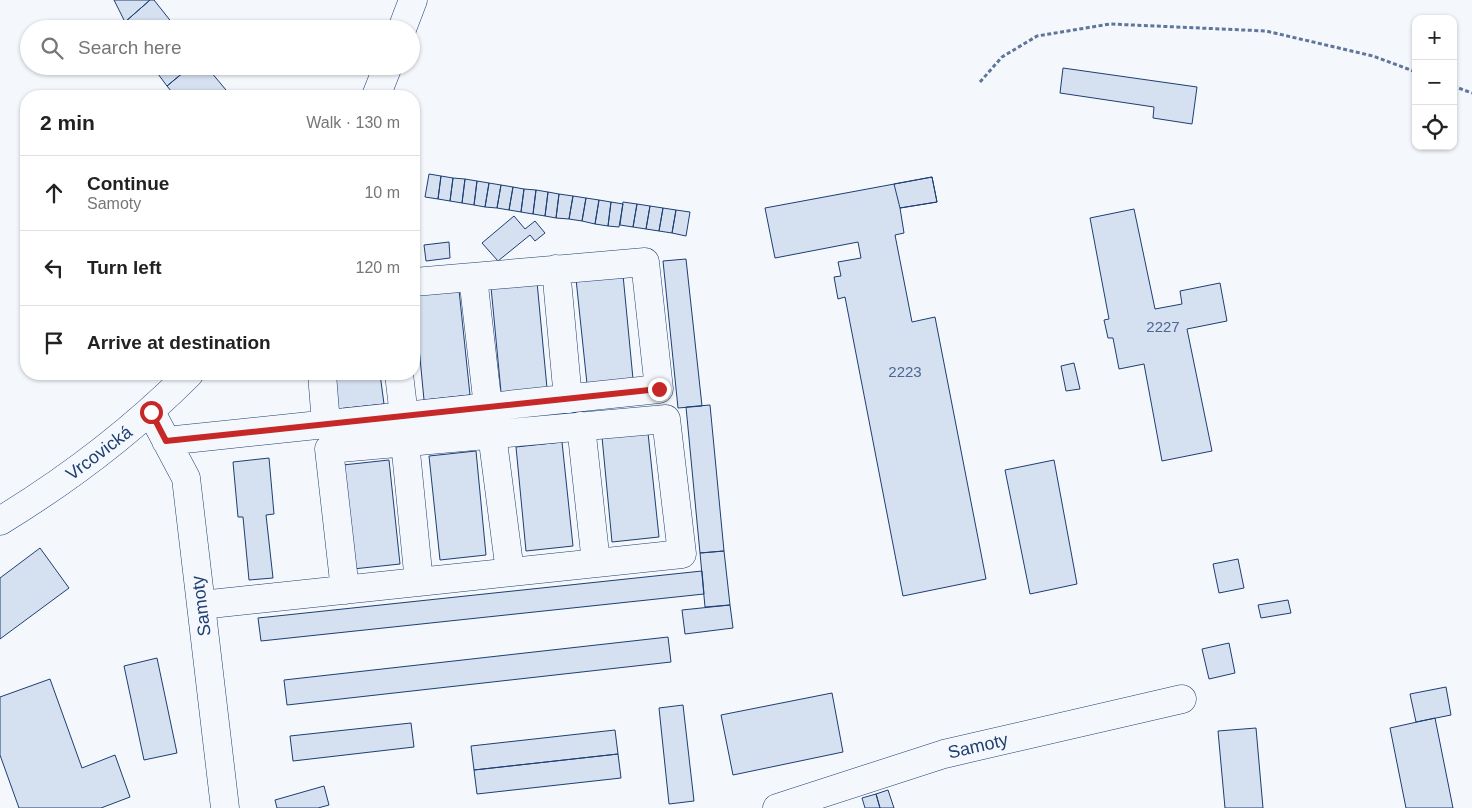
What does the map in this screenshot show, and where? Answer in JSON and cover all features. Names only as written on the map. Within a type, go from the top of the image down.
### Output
[{"type":"street","points":[[405,20],[413,0]]},
{"type":"street","points":[[378,90],[384,75]]},
{"type":"street","points":[[345,590],[329,449],[488,407],[659,389],[645,262],[420,282]]},
{"type":"street","points":[[556,269],[568,399]]},
{"type":"street","points":[[474,277],[488,407]]},
{"type":"street","name":"Vrcovická","points":[[0,521],[39,497],[151,412],[183,380]]},
{"type":"street","points":[[322,380],[326,424]]},
{"type":"street","points":[[401,380],[419,582]]},
{"type":"street","name":"Samoty","points":[[151,412],[186,478],[226,808]]},
{"type":"street","points":[[166,441],[326,424],[492,434],[666,419],[682,554],[201,605]]},
{"type":"street","points":[[581,426],[596,563]]},
{"type":"street","points":[[492,434],[510,572]]},
{"type":"street","name":"Samoty","points":[[777,808],[944,754],[1182,698]]},
{"type":"path","points":[[980,82],[1002,57],[1037,36],[1110,24],[1266,31],[1373,56],[1412,71]]},
{"type":"path","points":[[1457,88],[1472,94]]},
{"type":"building","points":[[114,0],[150,0],[127,20],[124,20]]},
{"type":"building","points":[[150,0],[154,0],[170,20],[127,20]]},
{"type":"building","points":[[1063,68],[1197,87],[1192,124],[1153,118],[1154,107],[1060,93]]},
{"type":"building","points":[[159,75],[180,75],[167,86]]},
{"type":"building","points":[[180,75],[214,75],[226,90],[170,90],[167,86]]},
{"type":"building","points":[[429,174],[441,176],[438,199],[425,197]]},
{"type":"building","points":[[441,176],[453,178],[450,201],[438,199]]},
{"type":"building","points":[[932,177],[937,202],[900,208],[904,233],[895,235],[912,322],[935,317],[986,579],[903,596],[845,297],[838,299],[834,277],[841,276],[838,262],[861,258],[858,242],[775,258],[765,208]]},
{"type":"building","points":[[932,177],[937,202],[900,208],[894,184]]},
{"type":"building","points":[[453,178],[465,179],[462,203],[450,201]]},
{"type":"building","points":[[465,179],[477,181],[474,205],[462,203]]},
{"type":"building","points":[[477,181],[489,183],[485,207],[474,205]]},
{"type":"building","points":[[489,183],[501,185],[497,208],[485,207]]},
{"type":"building","points":[[501,185],[513,187],[509,210],[497,208]]},
{"type":"building","points":[[513,187],[524,189],[521,212],[509,210]]},
{"type":"building","points":[[524,189],[536,190],[533,214],[521,212]]},
{"type":"building","points":[[536,190],[548,192],[545,216],[533,214]]},
{"type":"building","points":[[548,192],[559,194],[556,218],[545,216]]},
{"type":"building","points":[[559,194],[573,196],[569,219],[556,218]]},
{"type":"building","points":[[573,196],[586,198],[582,221],[569,219]]},
{"type":"building","points":[[586,198],[599,200],[595,224],[582,221]]},
{"type":"building","points":[[599,200],[611,202],[608,226],[595,224]]},
{"type":"building","points":[[611,202],[623,204],[619,227],[608,226]]},
{"type":"building","points":[[623,202],[637,204],[633,227],[620,225]]},
{"type":"building","points":[[637,204],[650,206],[646,229],[633,227]]},
{"type":"building","points":[[650,206],[663,208],[659,231],[646,229]]},
{"type":"building","points":[[663,208],[676,210],[672,233],[659,231]]},
{"type":"building","points":[[1134,209],[1155,309],[1182,304],[1180,291],[1220,283],[1227,321],[1187,329],[1212,451],[1162,461],[1144,364],[1119,369],[1113,338],[1108,338],[1104,320],[1109,319],[1090,218]]},
{"type":"building","points":[[676,210],[690,212],[686,236],[672,233]]},
{"type":"building","points":[[514,216],[525,229],[535,221],[545,233],[535,241],[530,235],[498,261],[482,243]]},
{"type":"building","points":[[449,242],[450,258],[426,261],[424,245]]},
{"type":"building","points":[[686,259],[702,406],[678,408],[663,261]]},
{"type":"building","points":[[623,275],[633,379],[587,384],[576,279]]},
{"type":"building","points":[[537,282],[547,388],[501,392],[491,287]]},
{"type":"building","points":[[459,290],[470,395],[424,400],[420,358],[420,294]]},
{"type":"building","points":[[1074,363],[1080,389],[1066,391],[1061,366]]},
{"type":"building","points":[[334,380],[381,380],[384,404],[337,409]]},
{"type":"building","points":[[710,405],[724,551],[700,553],[686,407]]},
{"type":"building","points":[[648,433],[659,537],[612,542],[602,437]]},
{"type":"building","points":[[562,442],[573,546],[526,551],[516,447]]},
{"type":"building","points":[[476,451],[486,555],[440,560],[429,456]]},
{"type":"building","points":[[269,458],[274,514],[266,515],[273,578],[249,580],[243,517],[238,517],[233,462]]},
{"type":"building","points":[[389,460],[400,564],[353,569],[343,465]]},
{"type":"building","points":[[1054,460],[1077,584],[1030,594],[1005,470]]},
{"type":"building","points":[[40,548],[69,588],[0,639],[0,578]]},
{"type":"building","points":[[724,551],[730,605],[705,607],[700,553]]},
{"type":"building","points":[[1238,559],[1244,588],[1219,593],[1213,564]]},
{"type":"building","points":[[702,571],[704,594],[261,641],[258,618]]},
{"type":"building","points":[[1288,600],[1291,613],[1261,618],[1258,605]]},
{"type":"building","points":[[730,605],[733,628],[685,634],[682,610]]},
{"type":"building","points":[[668,637],[671,662],[287,705],[284,680]]},
{"type":"building","points":[[1229,643],[1235,673],[1209,679],[1202,649]]},
{"type":"building","points":[[157,658],[177,753],[144,760],[124,666]]},
{"type":"building","points":[[50,679],[82,768],[115,755],[130,797],[101,808],[19,808],[0,755],[0,697]]},
{"type":"building","points":[[1446,687],[1451,715],[1416,722],[1410,694]]},
{"type":"building","points":[[832,693],[843,752],[733,775],[721,715]]},
{"type":"building","points":[[683,705],[694,801],[669,804],[659,708]]},
{"type":"building","points":[[1435,718],[1453,808],[1406,808],[1390,728]]},
{"type":"building","points":[[411,723],[414,747],[293,761],[290,736]]},
{"type":"building","points":[[1256,728],[1263,808],[1225,808],[1218,731]]},
{"type":"building","points":[[615,730],[618,754],[474,770],[471,746]]},
{"type":"building","points":[[618,754],[621,778],[477,794],[474,770]]},
{"type":"building","points":[[324,786],[329,805],[318,808],[277,808],[275,800]]},
{"type":"building","points":[[888,790],[894,808],[880,808],[876,794]]},
{"type":"building","points":[[876,794],[880,808],[865,808],[862,798]]},
{"type":"route","points":[[151,412],[166,441],[659,389]]}]
